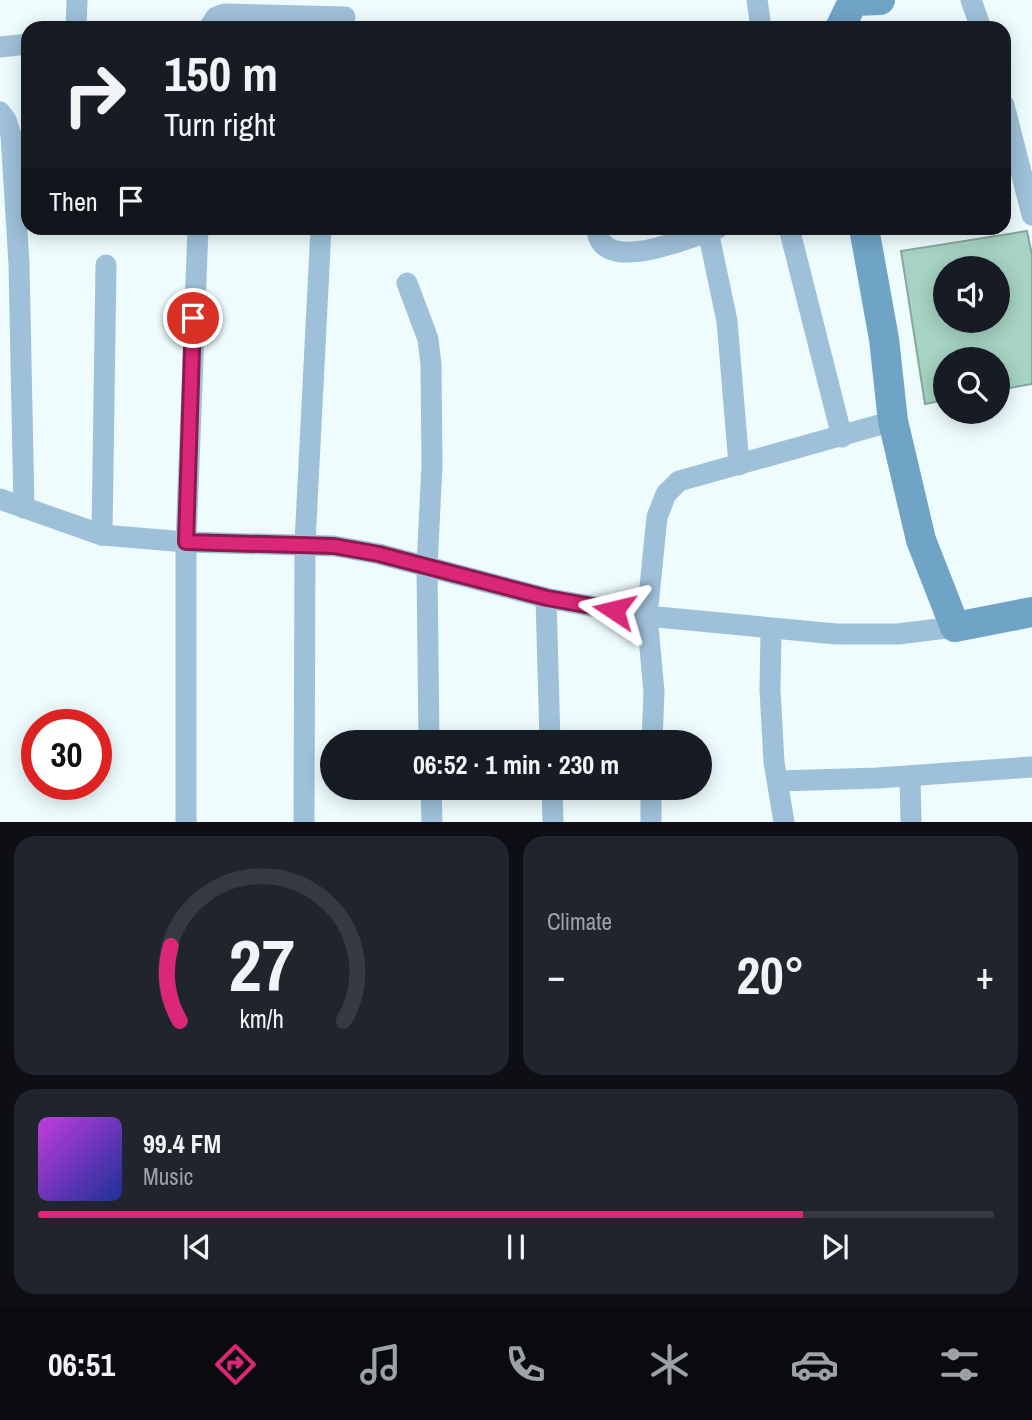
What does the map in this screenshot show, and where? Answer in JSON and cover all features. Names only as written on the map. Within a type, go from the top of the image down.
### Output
[{"type":"street","points":[[76,21],[77,0]]},
{"type":"street","points":[[757,0],[760,21]]},
{"type":"street","points":[[846,21],[862,0]]},
{"type":"street","points":[[971,0],[978,21]]},
{"type":"street","points":[[213,21],[224,14],[345,15]]},
{"type":"street","points":[[0,47],[21,45]]},
{"type":"street","points":[[0,112],[6,120],[10,135],[19,264],[24,508]]},
{"type":"street","points":[[1011,132],[1032,215]]},
{"type":"street","points":[[186,821],[186,542],[198,235]]},
{"type":"street","points":[[304,821],[305,543],[321,235]]},
{"type":"street","points":[[598,235],[605,248],[618,252],[656,248],[695,235]]},
{"type":"street","points":[[714,235],[727,321],[739,465]]},
{"type":"street","points":[[791,235],[842,437]]},
{"type":"street","points":[[865,235],[884,339],[894,421],[921,540],[955,627]]},
{"type":"street","points":[[102,535],[106,265]]},
{"type":"street","points":[[407,282],[428,339],[431,365],[432,465],[427,566],[429,730]]},
{"type":"street","points":[[652,730],[654,692],[647,616],[657,517],[666,494],[679,481],[894,421]]},
{"type":"street","points":[[0,499],[102,535],[186,542],[305,543],[379,554],[547,598],[647,616],[836,634],[898,634],[955,627],[1032,612]]},
{"type":"street","points":[[547,598],[551,730]]},
{"type":"street","points":[[771,629],[770,690],[774,762],[784,821]]},
{"type":"street","points":[[779,781],[910,776],[1032,767]]},
{"type":"street","points":[[910,776],[911,821]]},
{"type":"street","points":[[431,800],[432,821]]},
{"type":"street","points":[[552,800],[553,821]]},
{"type":"street","points":[[651,800],[651,821]]},
{"type":"building","points":[[1027,231],[1032,255],[1032,384],[1010,388],[1010,347],[933,347],[933,402],[925,404],[901,251]]},
{"type":"route","points":[[193,318],[186,542],[305,543],[334,546],[379,554],[511,590],[614,610]]}]
